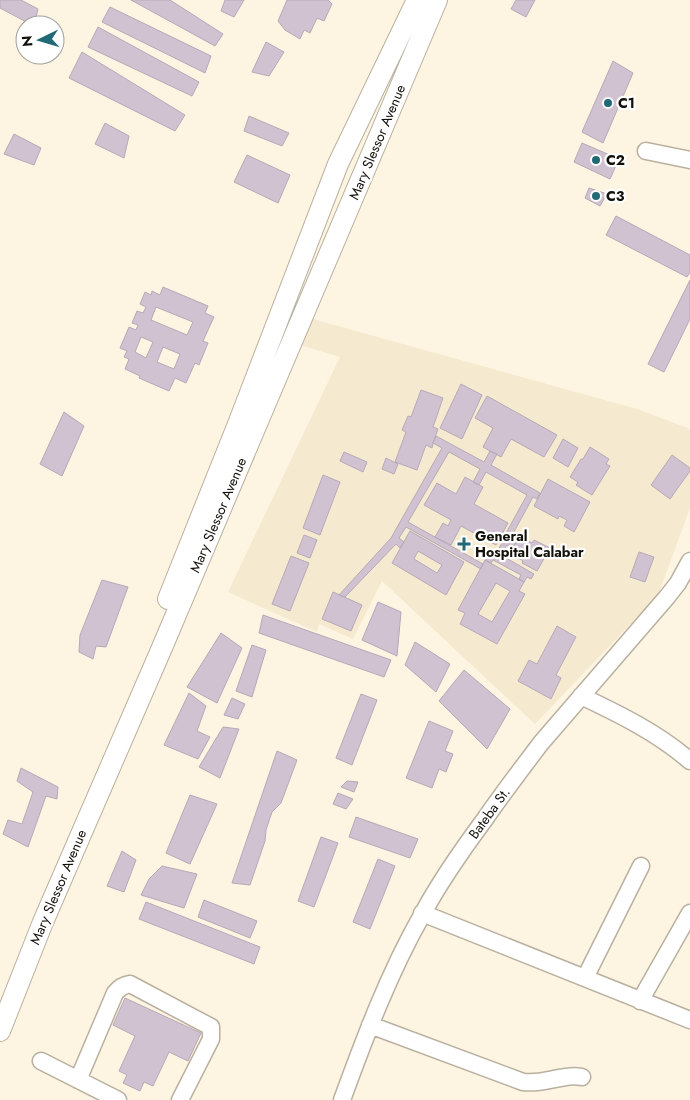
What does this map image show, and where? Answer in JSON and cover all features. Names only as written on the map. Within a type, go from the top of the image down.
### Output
[{"type":"main road","name":"Mary Slessor Avenue","points":[[0,997],[32,917],[126,703],[238,424],[338,164],[417,0]]},
{"type":"main road","name":"Mary Slessor Avenue","points":[[0,1030],[43,922],[438,0]]},
{"type":"street","points":[[646,151],[690,160]]},
{"type":"street","name":"Bateba St.","points":[[342,1100],[370,1025],[403,951],[422,913],[461,852],[523,766],[667,597],[678,583],[690,561]]},
{"type":"street","points":[[581,696],[650,732],[690,761]]},
{"type":"street","points":[[585,978],[641,866]]},
{"type":"street","points":[[422,913],[690,1020]]},
{"type":"street","points":[[640,1001],[690,913]]},
{"type":"street","points":[[78,1080],[115,993],[119,988],[130,984],[211,1028],[211,1039],[180,1100]]},
{"type":"street","points":[[370,1025],[523,1082],[542,1082],[568,1076],[582,1077]]},
{"type":"street","points":[[41,1061],[118,1100]]},
{"type":"shaded area","name":"General Hospital Calabar","points":[[309,318],[637,409],[690,429],[690,508],[658,595],[535,724],[382,581],[353,639],[319,624],[317,632],[228,592],[340,357],[300,345]]},
{"type":"building","points":[[0,0],[21,0],[38,9],[36,15],[15,16],[0,8]]},
{"type":"building","points":[[131,0],[170,0],[223,34],[215,46]]},
{"type":"building","points":[[225,0],[244,0],[234,17],[221,11]]},
{"type":"building","points":[[287,0],[328,0],[332,4],[324,21],[317,18],[310,33],[304,30],[300,39],[285,30],[278,21]]},
{"type":"building","points":[[516,0],[535,0],[526,17],[511,9]]},
{"type":"building","points":[[110,7],[211,56],[205,73],[102,22]]},
{"type":"building","points":[[98,27],[199,82],[192,96],[88,47]]},
{"type":"building","points":[[266,42],[284,52],[269,76],[252,72]]},
{"type":"building","points":[[82,52],[185,115],[175,131],[69,78]]},
{"type":"building","name":"C1","points":[[613,61],[633,73],[603,143],[582,132]]},
{"type":"building","points":[[249,116],[289,133],[282,146],[244,131]]},
{"type":"building","points":[[105,123],[129,136],[124,158],[95,144]]},
{"type":"building","points":[[14,134],[41,148],[34,165],[4,154]]},
{"type":"building","name":"C2","points":[[582,143],[619,159],[610,179],[574,162]]},
{"type":"building","points":[[247,155],[290,175],[278,203],[234,182]]},
{"type":"building","name":"C3","points":[[589,188],[607,194],[600,206],[585,198]]},
{"type":"building","points":[[616,216],[690,255],[690,272],[687,277],[606,235]]},
{"type":"building","points":[[690,280],[690,319],[664,372],[648,364]]},
{"type":"building","points":[[163,287],[208,306],[205,313],[214,317],[203,341],[208,343],[199,365],[195,363],[186,383],[175,378],[169,391],[139,378],[140,376],[125,369],[129,359],[124,357],[127,351],[120,348],[129,327],[136,330],[138,325],[132,323],[137,311],[143,313],[146,307],[140,304],[145,292],[151,295],[152,291],[160,295]],"holes":[[[156,307],[193,322],[187,335],[151,320]],[[141,337],[153,342],[146,358],[135,352]],[[163,347],[180,354],[174,369],[157,362]]]},
{"type":"building","points":[[461,384],[482,395],[462,439],[440,428]]},
{"type":"building","points":[[421,390],[443,398],[433,427],[438,429],[432,448],[426,445],[417,470],[395,462],[406,432],[402,430],[408,416],[411,417]]},
{"type":"building","points":[[487,396],[557,435],[544,457],[511,439],[501,457],[483,447],[493,428],[475,418]]},
{"type":"building","points":[[64,412],[84,426],[62,476],[40,464]]},
{"type":"building","points":[[436,436],[484,462],[490,451],[497,454],[491,465],[540,493],[537,499],[533,497],[510,539],[516,542],[513,548],[507,545],[501,555],[534,574],[531,579],[527,577],[524,582],[519,579],[521,575],[493,560],[491,563],[485,560],[490,551],[496,554],[504,539],[500,537],[503,532],[506,533],[527,495],[486,472],[479,485],[473,482],[480,469],[449,452],[408,522],[483,564],[481,569],[406,527],[399,538],[404,542],[400,548],[396,544],[345,597],[339,595],[391,538],[442,448],[433,443]]},
{"type":"building","points":[[563,439],[578,448],[568,467],[553,458]]},
{"type":"building","points":[[590,447],[609,459],[606,464],[610,466],[592,495],[576,485],[578,482],[570,477]]},
{"type":"building","points":[[344,452],[367,462],[363,472],[340,461]]},
{"type":"building","points":[[672,455],[690,468],[690,471],[670,499],[651,485]]},
{"type":"building","points":[[386,458],[398,464],[394,474],[382,469]]},
{"type":"building","points":[[323,475],[340,482],[320,535],[303,528]]},
{"type":"building","points":[[465,477],[483,487],[474,504],[508,523],[496,545],[461,526],[451,545],[435,537],[443,523],[448,526],[451,520],[424,505],[437,483],[456,494]]},
{"type":"building","points":[[548,479],[590,502],[574,532],[564,526],[567,520],[559,516],[558,519],[534,506]]},
{"type":"building","points":[[410,531],[464,562],[446,595],[392,563]],"holes":[[[418,551],[442,565],[437,573],[414,559]]]},
{"type":"building","points":[[304,535],[317,540],[310,558],[297,553]]},
{"type":"building","points":[[519,536],[532,543],[534,540],[550,548],[537,571],[522,563],[523,561],[510,553]]},
{"type":"building","points":[[639,552],[654,557],[645,582],[630,577]]},
{"type":"building","points":[[291,556],[309,563],[290,611],[272,604]]},
{"type":"building","points":[[485,560],[524,582],[519,591],[525,594],[497,644],[460,624],[465,613],[458,610]],"holes":[[[496,583],[510,591],[492,622],[478,614]]]},
{"type":"building","points":[[102,580],[128,587],[106,647],[96,646],[93,659],[79,652],[80,635]]},
{"type":"building","points":[[333,592],[362,605],[351,631],[322,619]]},
{"type":"building","points":[[378,602],[401,612],[397,656],[362,640]]},
{"type":"building","points":[[263,615],[391,660],[384,677],[259,633]]},
{"type":"building","points":[[557,626],[576,637],[556,675],[561,678],[551,699],[518,681],[529,660],[537,664]]},
{"type":"building","points":[[221,633],[242,648],[217,703],[187,687]]},
{"type":"building","points":[[415,642],[450,664],[436,692],[405,665]]},
{"type":"building","points":[[252,645],[266,650],[252,697],[236,691]]},
{"type":"building","points":[[464,670],[510,709],[487,749],[439,701]]},
{"type":"building","points":[[189,693],[206,706],[197,731],[210,737],[198,759],[164,745]]},
{"type":"building","points":[[361,694],[377,700],[352,765],[336,758]]},
{"type":"building","points":[[232,698],[245,704],[238,719],[224,715]]},
{"type":"building","points":[[429,721],[453,731],[445,751],[453,754],[446,772],[439,769],[432,788],[406,778]]},
{"type":"building","points":[[223,727],[239,729],[220,778],[199,767]]},
{"type":"building","points":[[277,751],[297,760],[281,803],[272,812],[266,830],[265,841],[250,885],[232,883]]},
{"type":"building","points":[[21,768],[58,787],[57,799],[46,796],[28,847],[3,834],[8,820],[22,824],[33,792],[17,781]]},
{"type":"building","points":[[347,781],[358,782],[354,792],[341,787]]},
{"type":"building","points":[[338,793],[353,799],[346,809],[333,804]]},
{"type":"building","points":[[190,795],[217,804],[190,864],[166,853]]},
{"type":"building","points":[[356,817],[418,839],[410,858],[349,837]]},
{"type":"building","points":[[321,837],[338,843],[314,907],[298,901]]},
{"type":"building","points":[[122,851],[136,860],[124,892],[107,886]]},
{"type":"building","points":[[378,859],[395,866],[370,929],[353,922]]},
{"type":"building","points":[[162,866],[197,874],[184,908],[141,895],[149,879]]},
{"type":"building","points":[[204,900],[257,921],[250,938],[198,917]]},
{"type":"building","points":[[146,902],[260,947],[254,964],[139,919]]},
{"type":"building","points":[[125,998],[201,1033],[188,1061],[169,1052],[153,1086],[144,1082],[140,1091],[123,1083],[127,1075],[119,1071],[135,1036],[113,1025]]},
{"type":"place","name":"C1","points":[[608,103]]},
{"type":"place","name":"C2","points":[[596,160]]},
{"type":"place","name":"C3","points":[[596,196]]},
{"type":"place","name":"General Hospital Calabar","points":[[464,544]]}]
